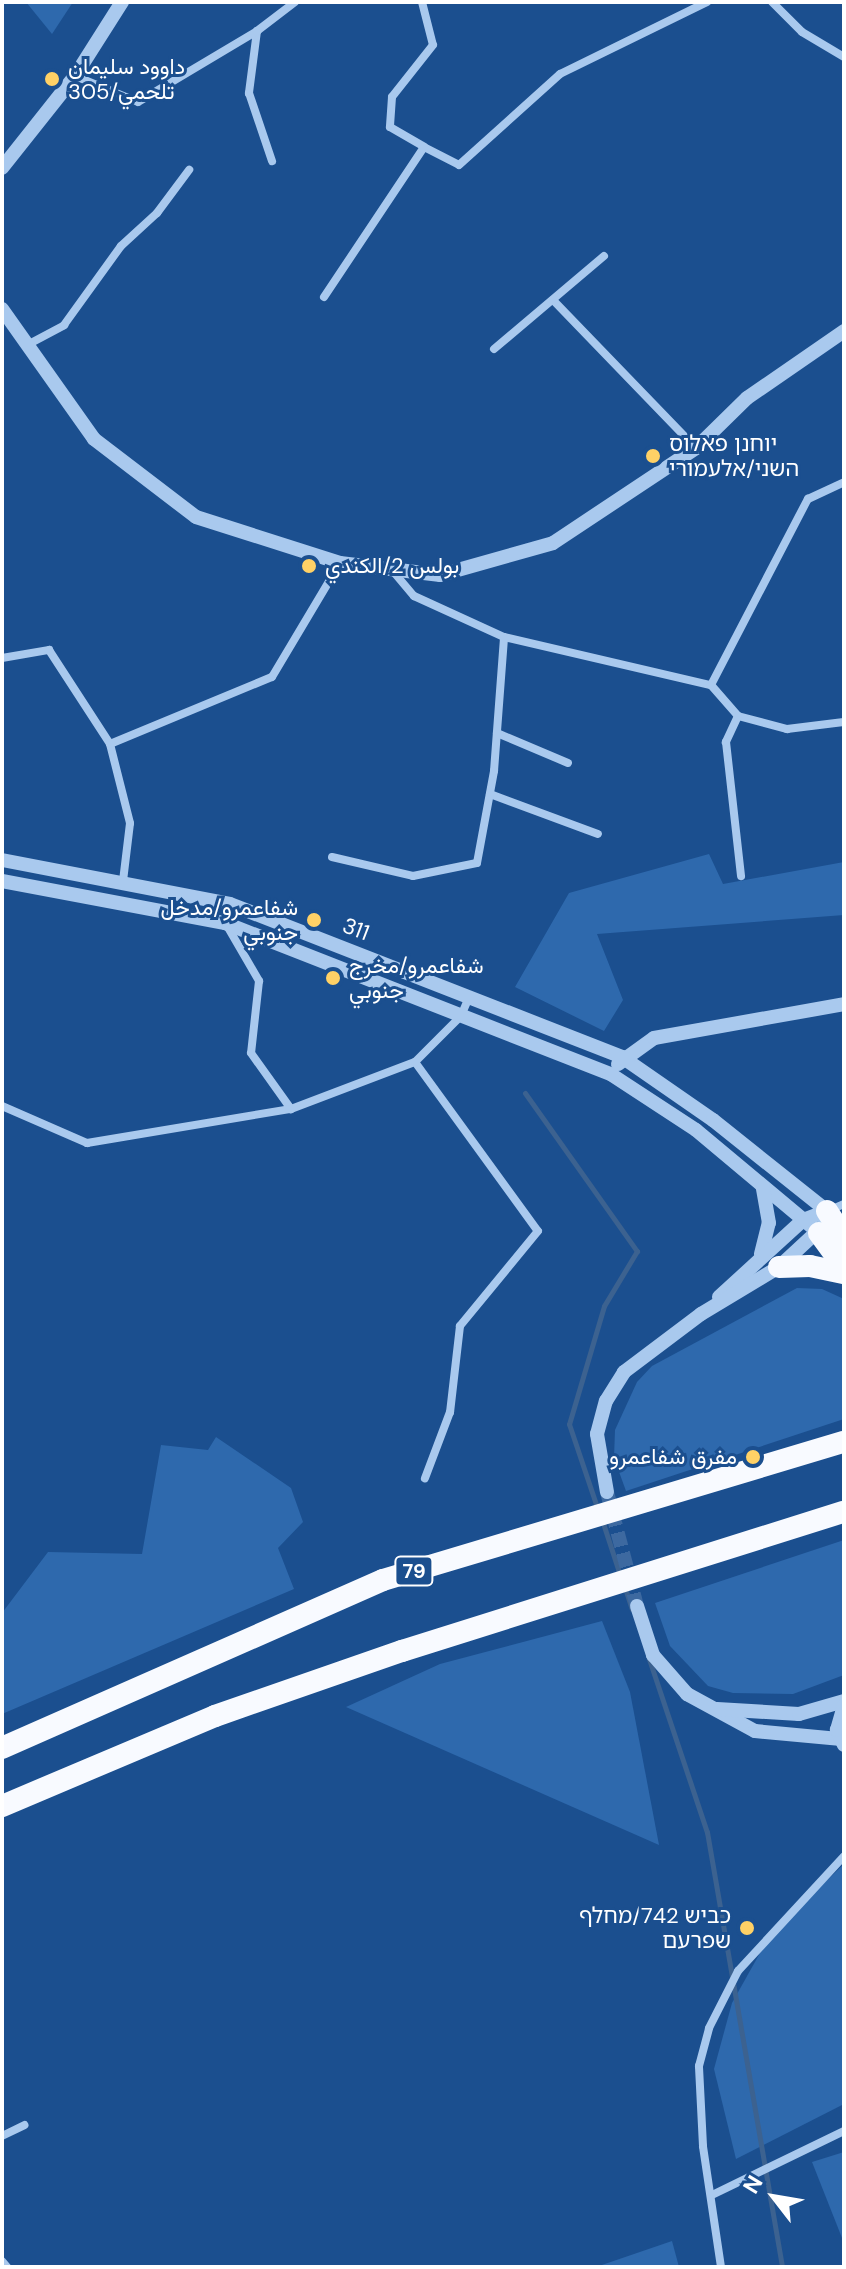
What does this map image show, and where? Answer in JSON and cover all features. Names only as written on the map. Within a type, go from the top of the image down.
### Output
[{"type":"highway","points":[[836,1208],[844,1237]]},
{"type":"highway","points":[[811,1226],[844,1267]]},
{"type":"highway","points":[[779,1267],[810,1266],[844,1273]]},
{"type":"highway","name":"79","points":[[2,1748],[383,1580],[844,1442]]},
{"type":"highway","points":[[2,1806],[215,1716],[803,1523],[844,1513]]},
{"type":"street","points":[[2,168],[75,76],[122,2]]},
{"type":"street","points":[[75,76],[138,102],[257,31],[295,2]]},
{"type":"street","points":[[422,2],[433,45],[392,97],[390,127],[459,165],[560,74],[707,2]]},
{"type":"street","points":[[772,2],[802,32],[844,57]]},
{"type":"street","points":[[257,31],[249,93],[272,161]]},
{"type":"street","points":[[324,297],[424,147]]},
{"type":"street","points":[[29,344],[64,325],[121,246],[157,213],[189,170]]},
{"type":"street","points":[[494,349],[604,256]]},
{"type":"street","points":[[553,300],[696,448]]},
{"type":"street","points":[[2,309],[94,439],[196,517],[340,563],[388,565],[440,575],[553,543],[696,448],[747,398],[844,331]]},
{"type":"street","points":[[711,685],[808,499],[844,482]]},
{"type":"street","points":[[110,744],[272,677],[340,563]]},
{"type":"street","points":[[388,565],[414,596],[504,637],[711,685],[738,716],[787,729],[844,722]]},
{"type":"street","points":[[332,857],[413,876],[477,863],[490,794],[504,637]]},
{"type":"street","points":[[2,658],[49,650],[110,744],[130,823],[123,881]]},
{"type":"street","points":[[738,716],[726,742],[741,876]]},
{"type":"street","points":[[497,733],[568,763]]},
{"type":"street","points":[[490,794],[598,834]]},
{"type":"street","name":"311","points":[[2,860],[230,904],[622,1057],[836,1208]]},
{"type":"street","name":"311","points":[[2,881],[225,923],[612,1075],[696,1130],[811,1226]]},
{"type":"street","points":[[225,923],[259,981],[251,1053],[291,1109]]},
{"type":"street","points":[[2,1106],[87,1143],[291,1109],[415,1062],[461,1016],[469,997]]},
{"type":"street","points":[[612,1075],[622,1057],[654,1038],[698,1027],[844,1004]]},
{"type":"street","points":[[415,1062],[538,1231],[460,1326],[450,1412],[425,1478]]},
{"type":"street","points":[[755,1262],[769,1223],[763,1188]]},
{"type":"street","points":[[701,1314],[755,1262],[836,1208]]},
{"type":"street","points":[[607,1492],[597,1434],[613,1387],[639,1357],[701,1314],[779,1267],[811,1226]]},
{"type":"street","points":[[637,1606],[663,1671],[687,1694],[717,1709],[731,1722],[755,1731],[842,1742],[837,1719],[844,1703]]},
{"type":"street","points":[[717,1709],[799,1714],[844,1703]]},
{"type":"street","points":[[721,2267],[703,2146],[699,2066],[709,2028],[738,1971],[844,1856]]},
{"type":"street","points":[[2,2136],[25,2125]]},
{"type":"street","points":[[712,2195],[844,2131]]},
{"type":"street","points":[[2,2261],[7,2267]]},
{"type":"shaded area","points":[[26,2],[73,2],[52,34]]},
{"type":"shaded area","points":[[709,854],[723,884],[844,862],[844,915],[597,934],[623,1000],[604,1031],[515,987],[569,893]]},
{"type":"shaded area","points":[[797,1288],[822,1289],[844,1299],[844,1419],[626,1491],[614,1458],[615,1430],[637,1382],[652,1366]]},
{"type":"shaded area","points":[[216,1437],[291,1488],[303,1522],[278,1548],[294,1589],[2,1714],[2,1613],[48,1552],[142,1554],[161,1445],[208,1450]]},
{"type":"shaded area","points":[[844,1540],[844,1675],[793,1694],[733,1693],[708,1686],[670,1646],[655,1603]]},
{"type":"shaded area","points":[[602,1621],[630,1692],[659,1845],[346,1707],[440,1664]]},
{"type":"shaded area","points":[[844,1864],[844,2104],[736,2159],[714,2069],[732,2003],[770,1935]]},
{"type":"shaded area","points":[[844,2152],[844,2243],[812,2162]]},
{"type":"shaded area","points":[[672,2241],[679,2267],[596,2267]]},
{"type":"waterway","points":[[525,1093],[637,1251],[604,1306],[569,1424],[598,1510]]},
{"type":"waterway","points":[[602,1520],[620,1575]]},
{"type":"waterway","points":[[625,1588],[632,1609]]},
{"type":"waterway","points":[[648,1656],[707,1832],[782,2267]]},
{"type":"tunnel","points":[[607,1492],[637,1606]]},
{"type":"place","name":"داوود سليمان تلحمي/305","points":[[52,79]]},
{"type":"place","name":"יוחנן פאלוס השני/אלעמורי","points":[[653,456]]},
{"type":"place","name":"بولس 2/الكندي","points":[[309,566]]},
{"type":"place","name":"شفاعمرو/مدخل جنوبي","points":[[314,920]]},
{"type":"place","name":"شفاعمرو/مخرج جنوبي","points":[[333,978]]},
{"type":"place","name":"مفرق شفاعمرو","points":[[753,1457]]},
{"type":"place","name":"כביש 742/מחלף שפרעם","points":[[747,1928]]}]
